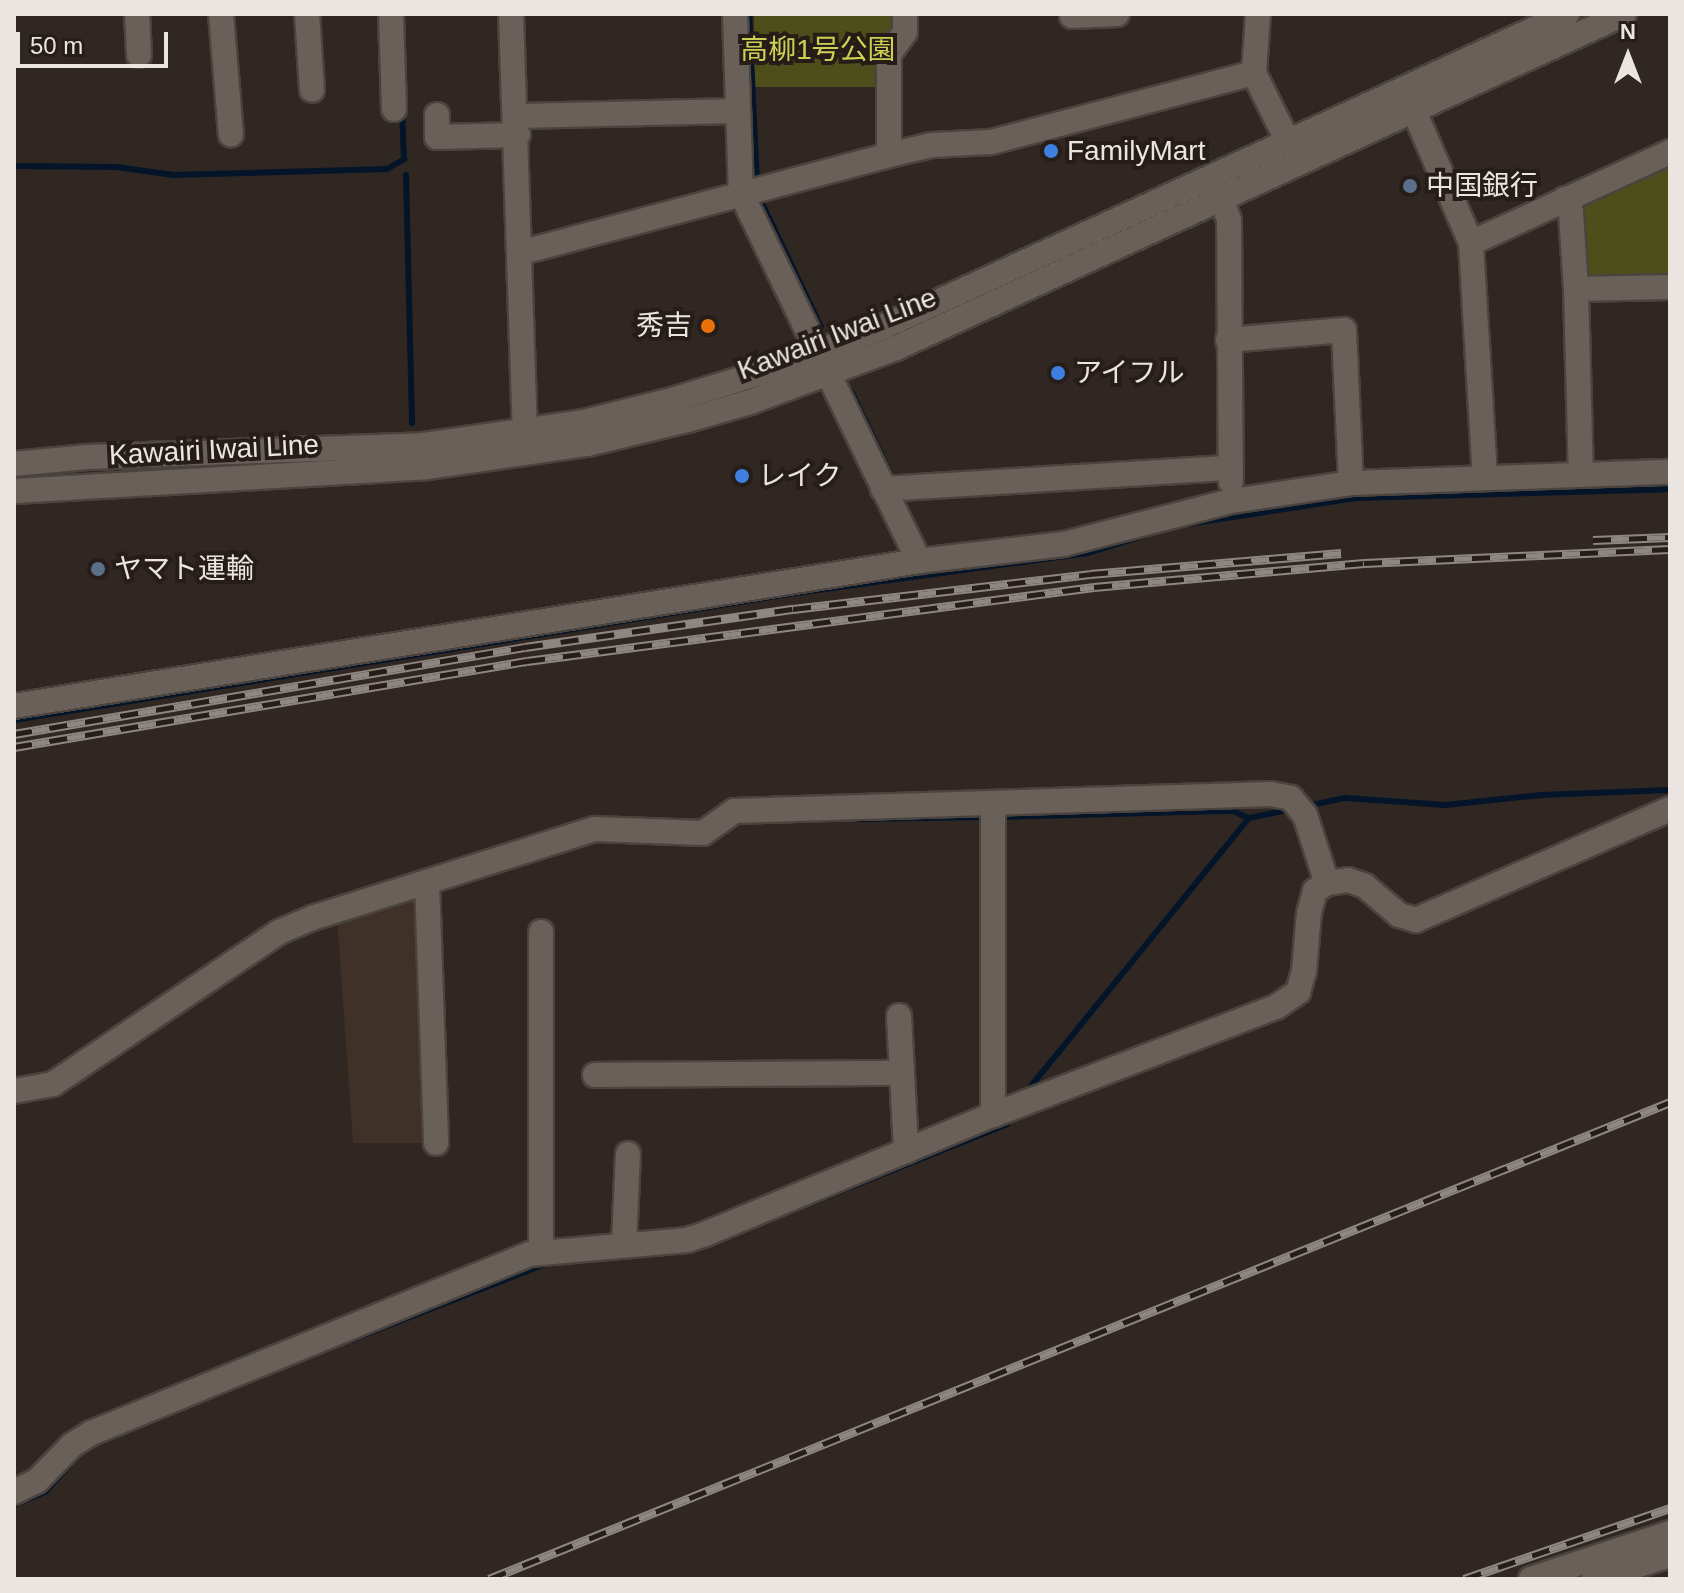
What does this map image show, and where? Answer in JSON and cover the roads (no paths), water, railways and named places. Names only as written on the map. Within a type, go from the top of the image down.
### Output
[{"type":"street","points":[[137,14],[139,55]]},
{"type":"street","points":[[221,14],[231,135]]},
{"type":"street","points":[[307,14],[312,90]]},
{"type":"street","points":[[391,14],[394,109]]},
{"type":"street","points":[[511,14],[518,125],[525,433]]},
{"type":"street","points":[[735,14],[737,111],[753,191],[822,363],[919,561]]},
{"type":"street","points":[[889,155],[889,54],[905,32],[905,14]]},
{"type":"street","points":[[1072,16],[1118,14]]},
{"type":"street","points":[[1258,14],[1254,73],[1288,142]]},
{"type":"street","name":"Kawairi Iwai Line","points":[[14,491],[399,469],[486,460],[638,434],[750,402],[885,326],[1567,14]]},
{"type":"street","name":"Kawairi Iwai Line","points":[[14,464],[87,457],[397,447],[525,433],[628,412],[738,381],[896,348],[1624,14]]},
{"type":"street","points":[[519,253],[889,155],[932,145],[991,142],[1254,73]]},
{"type":"street","points":[[437,115],[437,137],[518,125],[737,111]]},
{"type":"street","points":[[1414,111],[1471,243],[1485,478]]},
{"type":"street","points":[[1471,243],[1670,152]]},
{"type":"street","points":[[1221,197],[1229,220],[1232,501]]},
{"type":"street","points":[[1565,199],[1571,212],[1576,289],[1581,474]]},
{"type":"street","points":[[1576,289],[1670,287]]},
{"type":"street","points":[[1228,340],[1344,330],[1351,483]]},
{"type":"street","points":[[883,489],[1230,468]]},
{"type":"street","points":[[14,706],[919,561],[1064,544],[1232,501],[1351,483],[1670,472]]},
{"type":"street","points":[[14,1091],[53,1084],[279,932],[595,829],[703,833],[734,811],[993,812],[1271,794],[1291,798],[1305,815],[1327,883]]},
{"type":"street","points":[[14,1492],[37,1481],[72,1445],[91,1433],[541,1251],[687,1240],[993,1115],[1276,1007],[1298,992],[1304,971],[1309,913],[1315,891],[1327,883],[1348,880],[1365,886],[1399,915],[1416,920],[1670,809]]},
{"type":"street","points":[[993,812],[993,1115]]},
{"type":"street","points":[[427,882],[436,1143]]},
{"type":"street","points":[[541,932],[541,1251]]},
{"type":"street","points":[[899,1016],[899,1073],[906,1151]]},
{"type":"street","points":[[595,1075],[899,1073]]},
{"type":"street","points":[[624,1245],[628,1154]]},
{"type":"street","points":[[1531,1579],[1670,1533]]},
{"type":"street","points":[[1594,1579],[1670,1555]]},
{"type":"waterway","points":[[749,14],[757,186]]},
{"type":"waterway","points":[[14,166],[116,167],[173,175],[387,169],[404,159],[402,110]]},
{"type":"waterway","points":[[406,175],[412,423]]},
{"type":"waterway","points":[[759,197],[821,327]]},
{"type":"waterway","points":[[851,391],[889,471]]},
{"type":"waterway","points":[[1188,524],[1356,498],[1670,489]]},
{"type":"waterway","points":[[14,720],[796,593],[1088,553],[1146,535]]},
{"type":"waterway","points":[[1307,806],[1346,798],[1446,805],[1541,795],[1670,790]]},
{"type":"waterway","points":[[1027,1091],[1249,818],[1292,809]]},
{"type":"waterway","points":[[998,817],[1233,811],[1249,818]]},
{"type":"waterway","points":[[858,819],[987,817]]},
{"type":"waterway","points":[[811,1203],[1008,1124]]},
{"type":"waterway","points":[[351,1340],[545,1264]]},
{"type":"waterway","points":[[14,1505],[45,1492],[77,1457]]},
{"type":"railway","points":[[1593,540],[1670,537]]},
{"type":"railway","points":[[14,747],[527,661],[1094,587],[1364,563],[1670,549]]},
{"type":"railway","points":[[14,734],[525,647],[793,609],[1090,574],[1341,553]]},
{"type":"railway","points":[[489,1579],[1670,1102]]},
{"type":"railway","points":[[1464,1579],[1670,1508]]},
{"type":"place","name":"FamilyMart","points":[[1051,151]]},
{"type":"place","name":"中国銀行","points":[[1410,186]]},
{"type":"place","name":"秀吉","points":[[708,326]]},
{"type":"place","name":"アイフル","points":[[1058,373]]},
{"type":"place","name":"レイク","points":[[742,476]]},
{"type":"place","name":"ヤマト運輸","points":[[98,569]]},
{"type":"park label","name":"高柳1号公園","points":[[818,50]]}]
